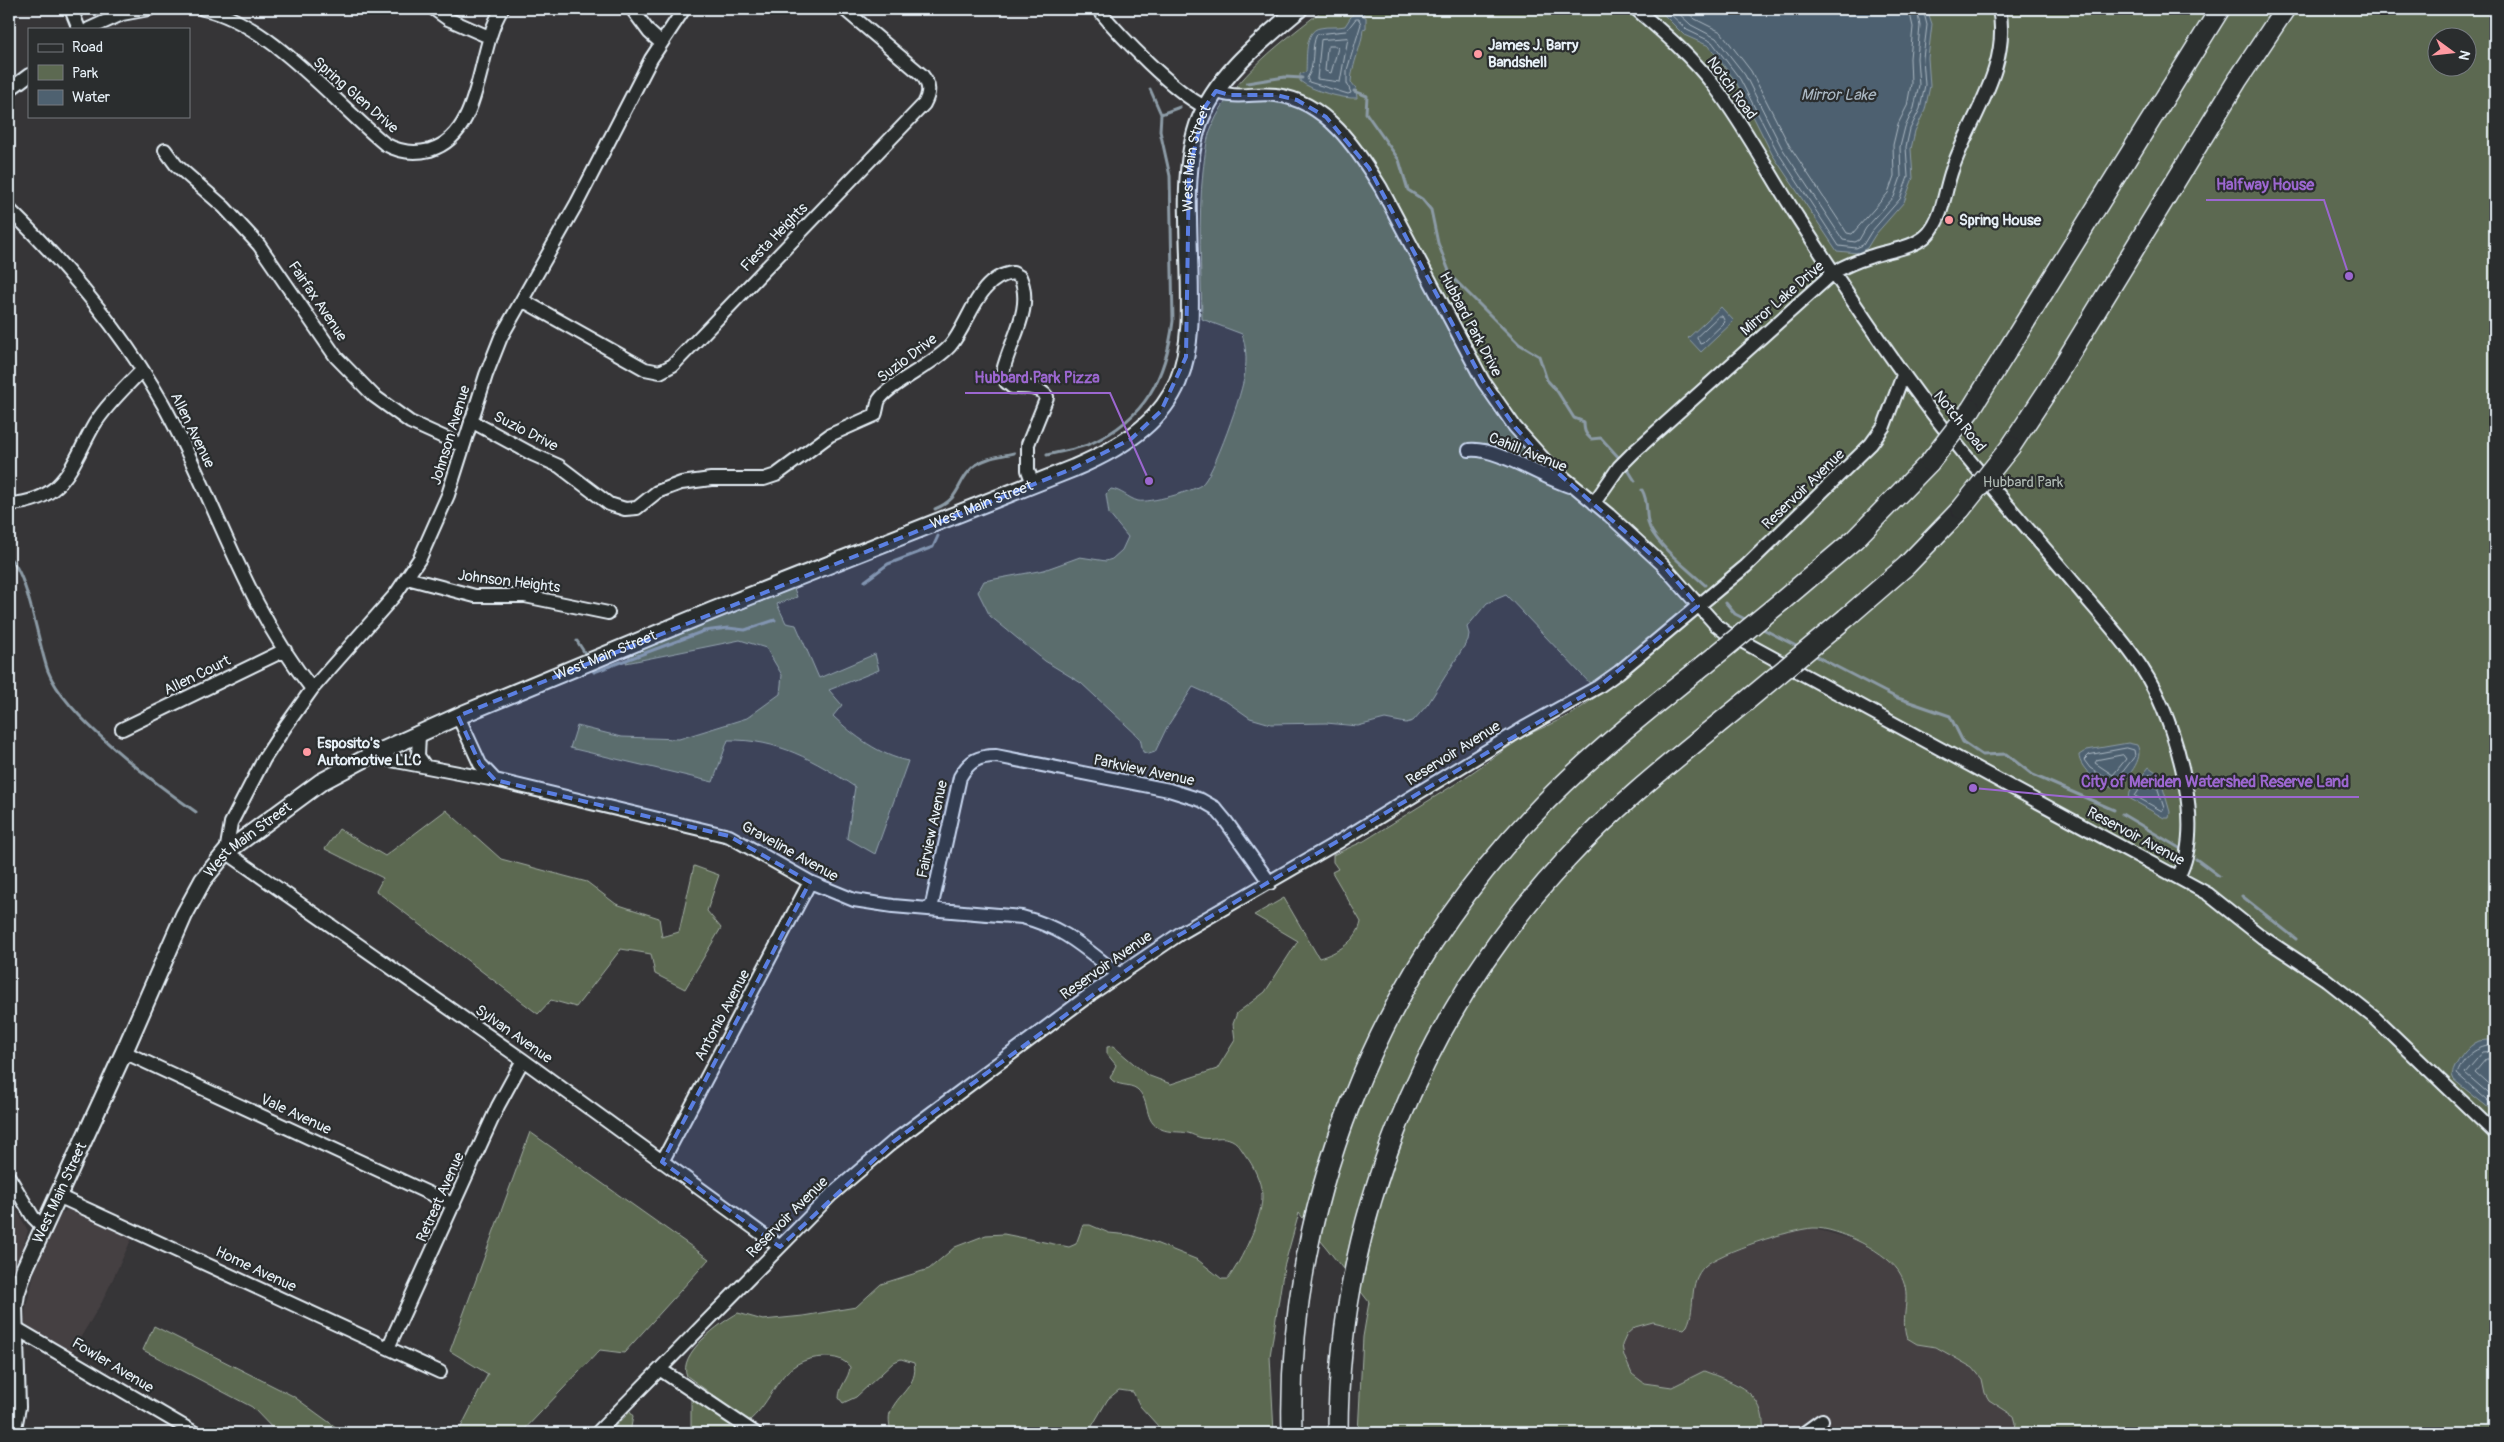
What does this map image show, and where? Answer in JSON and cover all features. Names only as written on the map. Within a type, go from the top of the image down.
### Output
[{"type":"highway","points":[[1292,1433],[1293,1363],[1297,1316],[1318,1207],[1346,1116],[1364,1071],[1393,1010],[1448,920],[1479,878],[1518,831],[1584,766],[1782,601],[1866,528],[1930,462],[1971,409],[2220,9]]},
{"type":"highway","points":[[1338,1433],[1344,1335],[1353,1279],[1368,1212],[1399,1119],[1440,1035],[1470,984],[1506,931],[1565,860],[1625,802],[1912,561],[1961,509],[2010,446],[2046,393],[2232,89],[2285,9]]},
{"type":"main road","name":"West Main Street","points":[[12,1433],[17,1407],[14,1327],[16,1294],[42,1226],[58,1196],[124,1052],[193,896],[226,852],[322,782],[370,756],[458,716],[589,662],[1096,458],[1131,439],[1161,411],[1180,378],[1186,358],[1189,336],[1189,170],[1198,125],[1205,107],[1239,64],[1299,9]]},
{"type":"street","points":[[71,9],[79,28]]},
{"type":"street","points":[[91,28],[122,14],[149,9]]},
{"type":"street","name":"Spring Glen Drive","points":[[203,9],[246,26],[276,46],[385,144],[408,152],[435,148],[453,136],[468,114],[489,37],[502,9]]},
{"type":"street","points":[[434,9],[448,19],[489,37]]},
{"type":"street","points":[[632,9],[649,32],[661,43]]},
{"type":"street","name":"Johnson Avenue","points":[[226,852],[231,823],[269,752],[312,689],[386,606],[408,578],[442,513],[496,347],[661,43],[684,9]]},
{"type":"street","name":"Fiesta Heights","points":[[522,300],[646,369],[660,372],[673,365],[924,104],[928,96],[927,82],[922,75],[844,9]]},
{"type":"street","points":[[1098,9],[1136,49],[1191,98],[1205,107]]},
{"type":"street","name":"Notch Road","points":[[1636,9],[1684,52],[1715,87],[1834,272],[1903,374],[1934,416],[2072,579],[2146,674],[2168,721],[2185,782],[2188,848],[2186,859],[2178,877]]},
{"type":"street","name":"Mirror Lake Drive","points":[[1594,503],[1619,467],[1634,452],[1834,272],[1869,256],[1919,242],[1929,233],[1936,222],[1952,168],[1975,120],[1996,66],[2002,32],[1999,9]]},
{"type":"street","points":[[9,90],[28,76]]},
{"type":"street","name":"Hubbard Park Drive","points":[[1216,91],[1229,95],[1276,95],[1297,100],[1319,112],[1340,130],[1369,168],[1381,188],[1465,349],[1498,405],[1533,448],[1574,487],[1662,564],[1688,592],[1698,606]]},
{"type":"street","name":"Fairfax Avenue","points":[[165,150],[176,165],[224,207],[259,245],[336,357],[374,396],[410,422],[463,446]]},
{"type":"street","name":"Allen Avenue","points":[[9,209],[82,286],[100,308],[142,370],[164,405],[185,448],[242,576],[297,671],[312,689]]},
{"type":"street","name":"Suzio Drive","points":[[471,421],[532,454],[559,466],[609,504],[625,510],[636,508],[657,492],[689,482],[711,479],[764,479],[787,468],[830,435],[875,415],[878,401],[894,387],[940,356],[951,344],[984,289],[997,278],[1013,273],[1020,277],[1024,285],[1025,305],[1003,371],[1006,382],[1012,387],[1037,389],[1044,392],[1047,397],[1028,444],[1028,470],[1033,484]]},
{"type":"street","points":[[9,504],[33,498],[53,490],[70,473],[94,426],[108,404],[142,370]]},
{"type":"street","name":"Reservoir Avenue","points":[[597,1433],[831,1195],[893,1142],[1118,974],[1181,933],[1270,883],[1524,728],[1598,687],[1698,606],[1779,535],[1871,444],[1884,426],[1903,374]]},
{"type":"street","name":"Cahill Avenue","points":[[1469,450],[1489,451],[1548,479],[1574,487]]},
{"type":"street","name":"Johnson Heights","points":[[408,578],[475,596],[525,596],[608,613]]},
{"type":"street","name":"Reservoir Avenue","points":[[1698,606],[1724,632],[2208,894],[2262,936],[2324,978],[2376,1018],[2495,1133]]},
{"type":"street","name":"Allen Court","points":[[122,729],[285,650]]},
{"type":"street","points":[[458,716],[480,764],[495,780]]},
{"type":"street","points":[[419,734],[418,756],[425,766]]},
{"type":"street","name":"Graveline Avenue","points":[[370,756],[495,780],[720,833],[744,843],[810,882],[854,900],[1022,917],[1040,922],[1072,938],[1118,974]]},
{"type":"street","name":"Parkview Avenue","points":[[973,760],[984,756],[996,756],[1169,790],[1202,800],[1215,808],[1225,820],[1270,883]]},
{"type":"street","name":"Fairview Avenue","points":[[931,909],[960,777],[966,766],[973,760]]},
{"type":"street","name":"Sylvan Avenue","points":[[226,852],[523,1060],[780,1246]]},
{"type":"street","name":"Antonio Avenue","points":[[662,1162],[810,882]]},
{"type":"street","name":"Vale Avenue","points":[[124,1052],[454,1205]]},
{"type":"street","name":"Retreat Avenue","points":[[388,1348],[498,1106],[523,1060]]},
{"type":"street","points":[[9,1177],[33,1217],[42,1226]]},
{"type":"street","name":"Home Avenue","points":[[58,1196],[440,1372]]},
{"type":"street","name":"Fowler Avenue","points":[[14,1327],[195,1433]]},
{"type":"street","points":[[661,1370],[755,1433]]},
{"type":"street","points":[[1804,1433],[1822,1420]]},
{"type":"highlighted area","points":[[1216,91],[1229,95],[1276,95],[1297,100],[1326,117],[1369,168],[1483,381],[1515,427],[1550,466],[1662,564],[1698,606],[1598,687],[1154,950],[893,1142],[780,1247],[662,1162],[810,882],[729,836],[495,780],[480,764],[458,716],[1074,468],[1131,439],[1161,411],[1186,357],[1189,170],[1205,107]]},
{"type":"shaded area","points":[[9,1195],[28,1231],[9,1290]]},
{"type":"shaded area","points":[[69,1208],[132,1238],[102,1302],[71,1353],[25,1324],[26,1307],[35,1271],[61,1214]]},
{"type":"shaded area","points":[[1812,1228],[1856,1240],[1891,1261],[1901,1275],[1907,1289],[1904,1329],[1907,1338],[1917,1344],[1936,1347],[1973,1368],[1982,1379],[1985,1393],[1998,1406],[2014,1416],[2016,1423],[2014,1433],[1763,1433],[1764,1420],[1759,1407],[1743,1387],[1730,1380],[1704,1371],[1676,1386],[1668,1387],[1641,1382],[1632,1374],[1623,1353],[1622,1345],[1627,1334],[1638,1325],[1653,1322],[1684,1328],[1692,1311],[1692,1296],[1697,1277],[1706,1265],[1718,1257],[1745,1247],[1784,1234]]},
{"type":"green space","name":"Hubbard Park","points":[[1324,9],[2495,9],[2495,1433],[2014,1433],[2016,1423],[2014,1416],[1989,1400],[1985,1393],[1982,1379],[1973,1368],[1936,1347],[1917,1344],[1907,1338],[1904,1323],[1906,1292],[1901,1275],[1895,1267],[1875,1250],[1862,1243],[1835,1232],[1813,1228],[1789,1232],[1757,1242],[1713,1260],[1699,1273],[1696,1280],[1690,1318],[1684,1329],[1653,1322],[1635,1327],[1627,1334],[1622,1345],[1624,1356],[1632,1374],[1644,1383],[1672,1387],[1704,1371],[1727,1380],[1747,1391],[1760,1408],[1763,1419],[1763,1433],[1358,1433],[1363,1337],[1369,1302],[1299,1213],[1284,1267],[1270,1356],[1274,1433],[1160,1433],[1158,1426],[1140,1406],[1133,1392],[1119,1390],[1108,1399],[1088,1433],[891,1433],[890,1413],[913,1377],[915,1371],[914,1363],[901,1359],[894,1362],[856,1397],[843,1403],[839,1398],[839,1394],[850,1367],[845,1362],[832,1357],[809,1359],[797,1364],[780,1380],[759,1411],[750,1420],[744,1418],[687,1376],[688,1358],[694,1349],[711,1332],[738,1313],[763,1320],[803,1316],[856,1307],[881,1284],[929,1269],[955,1247],[986,1235],[1004,1234],[1069,1247],[1076,1244],[1083,1225],[1090,1225],[1109,1233],[1130,1235],[1153,1242],[1198,1260],[1222,1279],[1228,1279],[1250,1240],[1261,1208],[1261,1189],[1254,1168],[1239,1146],[1232,1140],[1202,1138],[1188,1133],[1164,1130],[1155,1126],[1149,1116],[1144,1099],[1137,1089],[1116,1083],[1110,1078],[1116,1065],[1107,1054],[1107,1047],[1113,1046],[1147,1075],[1171,1084],[1217,1069],[1235,1040],[1233,1024],[1237,1013],[1265,992],[1298,941],[1254,915],[1284,898],[1319,958],[1333,953],[1351,940],[1359,929],[1361,922],[1332,872],[1338,869],[1333,862],[1333,855],[1364,841],[1457,783],[1523,737],[1572,714],[1600,694],[1506,595],[1487,603],[1467,627],[1468,640],[1428,704],[1413,721],[1406,723],[1385,719],[1358,726],[1326,723],[1271,724],[1250,718],[1227,702],[1193,687],[1167,727],[1155,752],[1149,754],[1143,752],[1140,738],[1081,683],[1045,661],[990,616],[978,592],[984,581],[1044,570],[1080,557],[1106,561],[1112,559],[1122,550],[1128,537],[1109,514],[1106,494],[1111,489],[1138,501],[1161,499],[1189,491],[1201,485],[1213,467],[1234,413],[1243,381],[1246,358],[1242,334],[1202,319],[1201,208],[1207,142],[1221,108],[1246,76],[1276,47]]},
{"type":"green space","points":[[794,588],[797,597],[777,604],[786,623],[796,625],[819,678],[875,654],[879,670],[829,690],[842,705],[833,716],[868,744],[887,754],[908,761],[875,854],[847,838],[855,787],[810,760],[779,747],[763,743],[728,740],[713,782],[570,748],[577,726],[622,737],[679,739],[747,718],[780,694],[782,675],[766,648],[740,640],[626,663],[630,655]]},
{"type":"green space","points":[[446,810],[501,859],[587,882],[616,904],[659,918],[662,937],[679,932],[694,866],[719,875],[707,911],[721,928],[685,989],[655,974],[651,954],[621,949],[576,1007],[551,1000],[538,1014],[376,891],[383,878],[325,849],[339,829],[385,856]]},
{"type":"green space","points":[[530,1132],[709,1259],[624,1353],[600,1350],[521,1433],[458,1433],[488,1374],[450,1351]]},
{"type":"green space","points":[[154,1326],[293,1396],[344,1433],[277,1433],[252,1407],[143,1350]]},
{"type":"green space","points":[[691,1399],[744,1433],[691,1433]]},
{"type":"green space","points":[[630,1412],[633,1416],[630,1433],[608,1433]]},
{"type":"water","points":[[1356,9],[1365,9],[1363,16],[1366,17],[1366,28],[1363,29],[1351,82],[1356,88],[1357,98],[1328,94],[1305,85],[1300,81],[1300,74],[1306,72],[1307,46],[1311,34],[1320,28],[1345,26]]},
{"type":"water","name":"Mirror Lake","points":[[1658,9],[1927,9],[1932,24],[1928,58],[1930,86],[1925,110],[1915,131],[1911,149],[1913,178],[1904,202],[1875,235],[1867,248],[1858,253],[1837,251],[1772,154],[1736,82],[1709,46],[1684,35]]},
{"type":"water","points":[[1721,307],[1734,321],[1701,352],[1688,338]]},
{"type":"water","points":[[2128,743],[2137,745],[2139,756],[2130,774],[2116,788],[2105,785],[2093,777],[2087,772],[2080,760],[2079,755],[2087,750]]},
{"type":"water","points":[[2149,767],[2159,774],[2170,812],[2169,818],[2164,818],[2129,798],[2130,791]]},
{"type":"water","points":[[2495,1040],[2495,1113],[2454,1080],[2452,1075],[2459,1060],[2470,1046],[2479,1041]]},
{"type":"waterway","points":[[1247,83],[1285,77],[1302,78]]},
{"type":"waterway","points":[[1047,455],[1092,443],[1126,421],[1150,394],[1165,361],[1173,321],[1170,176],[1160,131],[1161,114],[1150,89]]},
{"type":"waterway","points":[[1354,91],[1367,96],[1366,113],[1399,160],[1408,190],[1422,199],[1431,210],[1438,243],[1451,276],[1519,344],[1539,356],[1547,380],[1557,391],[1574,418],[1584,422],[1587,435],[1591,439],[1601,438],[1621,460]]},
{"type":"waterway","points":[[1161,114],[1180,107]]},
{"type":"waterway","points":[[935,509],[950,500],[964,478],[977,464],[1014,453]]},
{"type":"waterway","points":[[1625,465],[1635,481]]},
{"type":"waterway","points":[[1642,490],[1646,500],[1648,523],[1655,536],[1667,551],[1705,585]]},
{"type":"waterway","points":[[865,581],[888,564],[933,547],[938,536]]},
{"type":"waterway","points":[[9,558],[15,565],[27,593],[44,660],[58,689],[73,708],[113,748],[196,812]]},
{"type":"waterway","points":[[1726,603],[1735,614],[1749,621]]},
{"type":"waterway","points":[[591,666],[594,672],[704,631],[728,628],[745,630],[775,620]]},
{"type":"waterway","points":[[1761,628],[1800,648]]},
{"type":"waterway","points":[[577,641],[588,658]]},
{"type":"waterway","points":[[1812,654],[1895,697],[1950,716],[1963,742],[1982,755],[2006,754],[2033,775],[2114,810]]},
{"type":"waterway","points":[[2122,814],[2181,849]]},
{"type":"waterway","points":[[2196,859],[2219,876]]},
{"type":"waterway","points":[[2242,896],[2296,939]]},
{"type":"place","name":"James J. Barry Bandshell","points":[[1478,54]]},
{"type":"place","name":"Spring House","points":[[1949,220]]},
{"type":"place","name":"Halfway House","points":[[2349,276]]},
{"type":"place","name":"Hubbard Park Pizza","points":[[1149,481]]},
{"type":"place","name":"Esposito's Automotive LLC","points":[[307,752]]},
{"type":"place","name":"City of Meriden Watershed Reserve Land","points":[[1973,788]]}]
